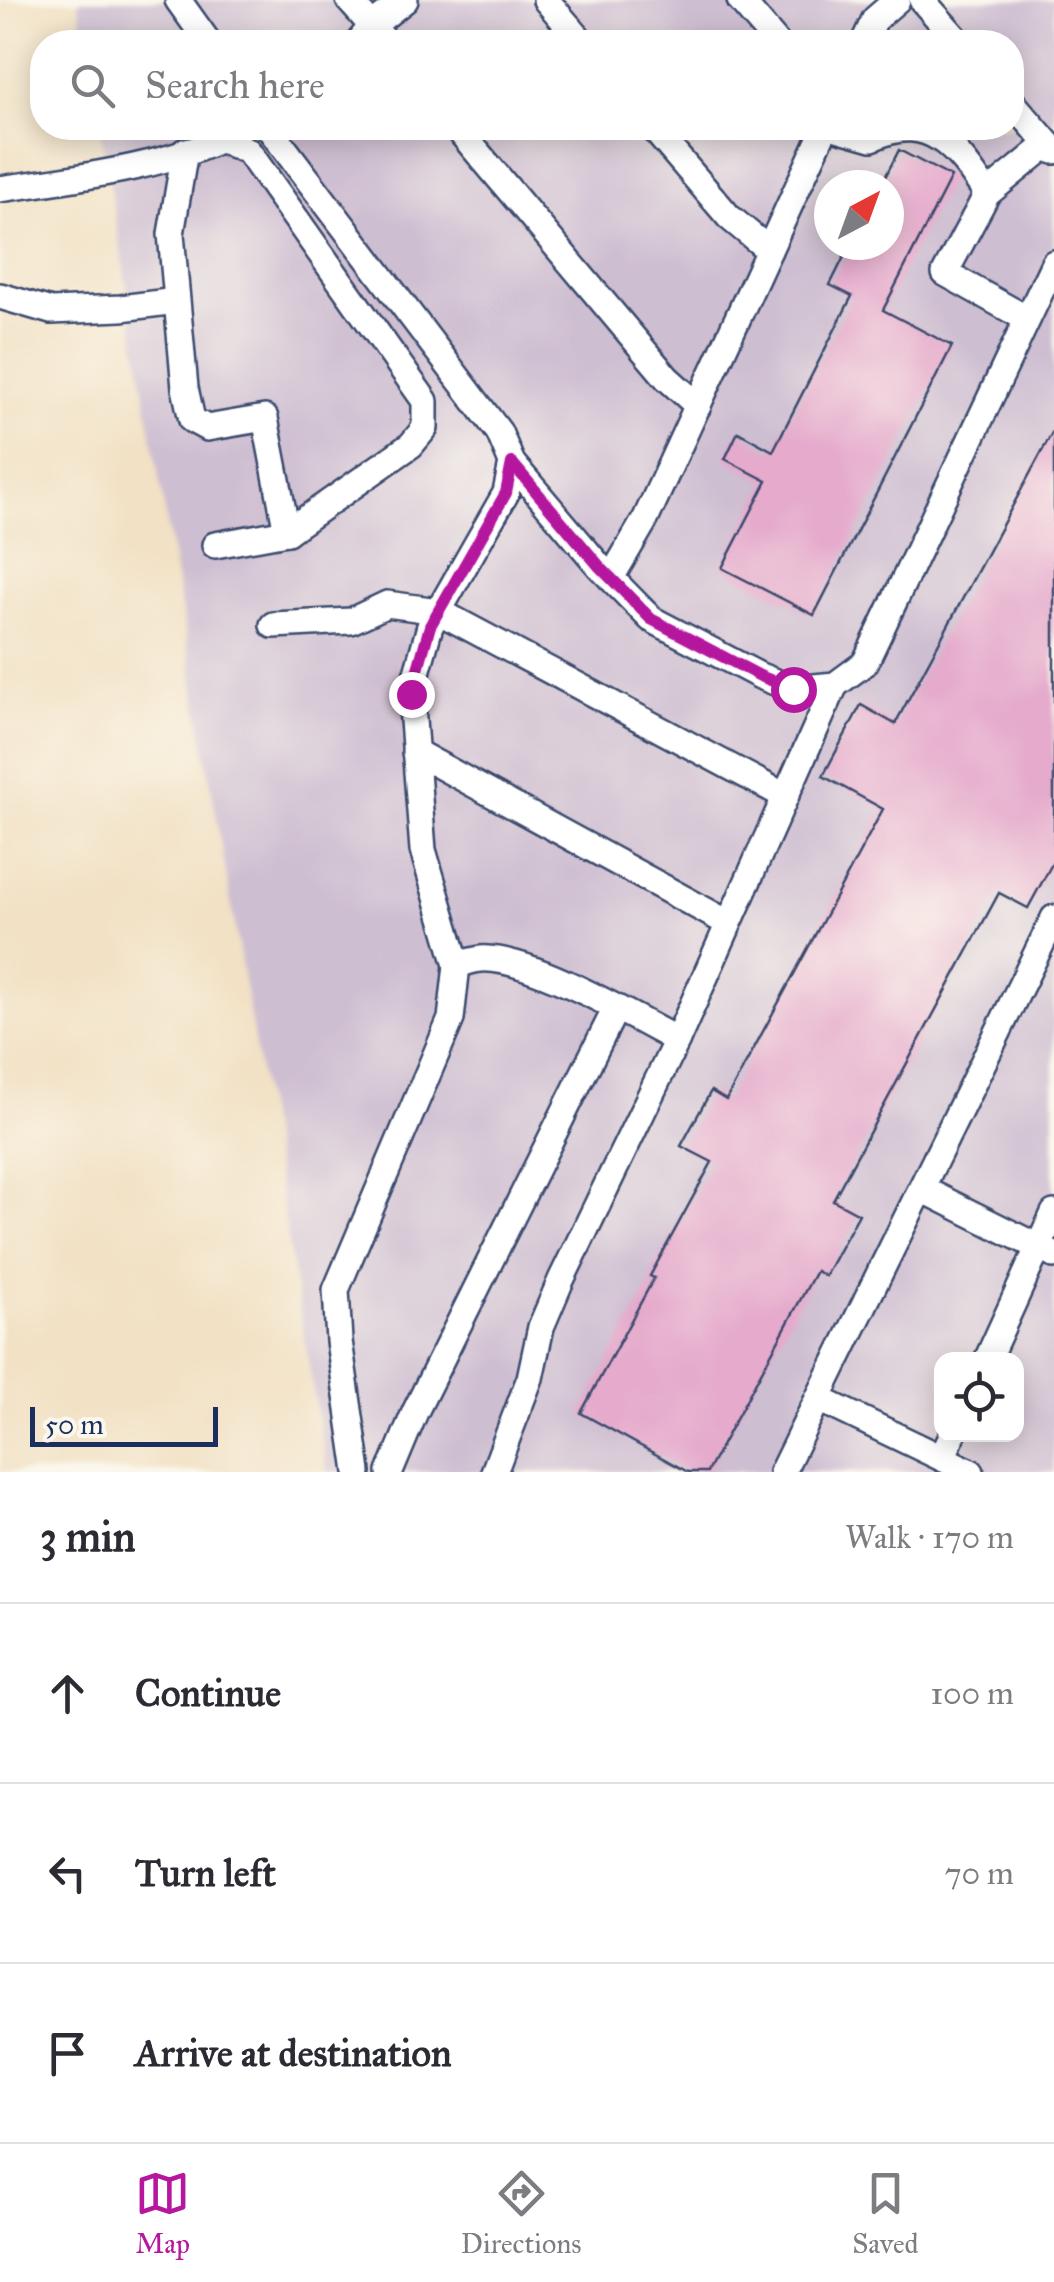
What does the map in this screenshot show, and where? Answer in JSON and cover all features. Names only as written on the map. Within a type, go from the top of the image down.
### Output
[{"type":"lane","points":[[178,0],[199,30]]},
{"type":"lane","points":[[349,0],[368,30]]},
{"type":"lane","points":[[378,30],[405,0]]},
{"type":"lane","points":[[546,0],[572,30]]},
{"type":"lane","points":[[740,0],[766,30]]},
{"type":"lane","points":[[870,30],[875,19],[897,0]]},
{"type":"lane","points":[[922,0],[948,30]]},
{"type":"lane","points":[[1024,116],[1051,148],[987,194],[944,274],[1028,319]]},
{"type":"lane","points":[[0,189],[114,172],[215,140]]},
{"type":"lane","points":[[215,545],[286,532],[412,445],[425,428],[425,402],[237,140]]},
{"type":"lane","points":[[279,140],[499,432],[512,463],[610,578],[651,619],[793,689],[836,685]]},
{"type":"lane","points":[[467,140],[667,378],[698,406]]},
{"type":"lane","points":[[664,140],[729,217],[769,250]]},
{"type":"lane","points":[[610,578],[646,518],[819,140]]},
{"type":"lane","points":[[945,140],[987,194]]},
{"type":"lane","points":[[185,151],[171,234],[184,388],[192,420],[206,428],[265,418],[286,532]]},
{"type":"lane","points":[[494,1472],[530,1378],[541,1326],[677,1040],[836,685],[865,663],[1054,263]]},
{"type":"lane","points":[[0,296],[51,311],[176,301]]},
{"type":"lane","points":[[358,1472],[339,1341],[336,1290],[451,1019],[457,965],[423,850],[411,694],[430,626],[506,493],[512,463]]},
{"type":"lane","points":[[273,625],[351,621],[387,604],[438,610],[785,796]]},
{"type":"lane","points":[[416,752],[728,923]]},
{"type":"lane","points":[[782,1472],[1054,918]]},
{"type":"lane","points":[[457,965],[482,958],[516,965],[567,984],[677,1040]]},
{"type":"lane","points":[[390,1472],[424,1394],[616,1008]]},
{"type":"lane","points":[[922,1190],[1046,1251]]},
{"type":"lane","points":[[991,1352],[1046,1251],[1054,1213]]},
{"type":"lane","points":[[819,1399],[971,1472]]},
{"type":"lane","points":[[942,1458],[949,1442]]},
{"type":"shaded area","points":[[78,0],[1054,0],[1054,1472],[327,1472],[102,140],[1024,140],[1024,30],[83,30]]},
{"type":"building","points":[[899,150],[951,177],[883,310],[952,346],[814,615],[722,568],[767,481],[725,459],[738,432],[773,451],[852,296],[830,285],[842,260],[904,260],[904,170],[889,170]]},
{"type":"building","points":[[1054,429],[1054,860],[1028,908],[999,893],[833,1200],[859,1214],[825,1276],[816,1271],[707,1472],[688,1472],[581,1413],[712,1162],[681,1146],[711,1091],[726,1100],[883,809],[823,776],[861,705],[895,724]]},
{"type":"route","points":[[411,694],[430,626],[506,493],[512,463],[600,567],[651,619],[793,689]]}]
